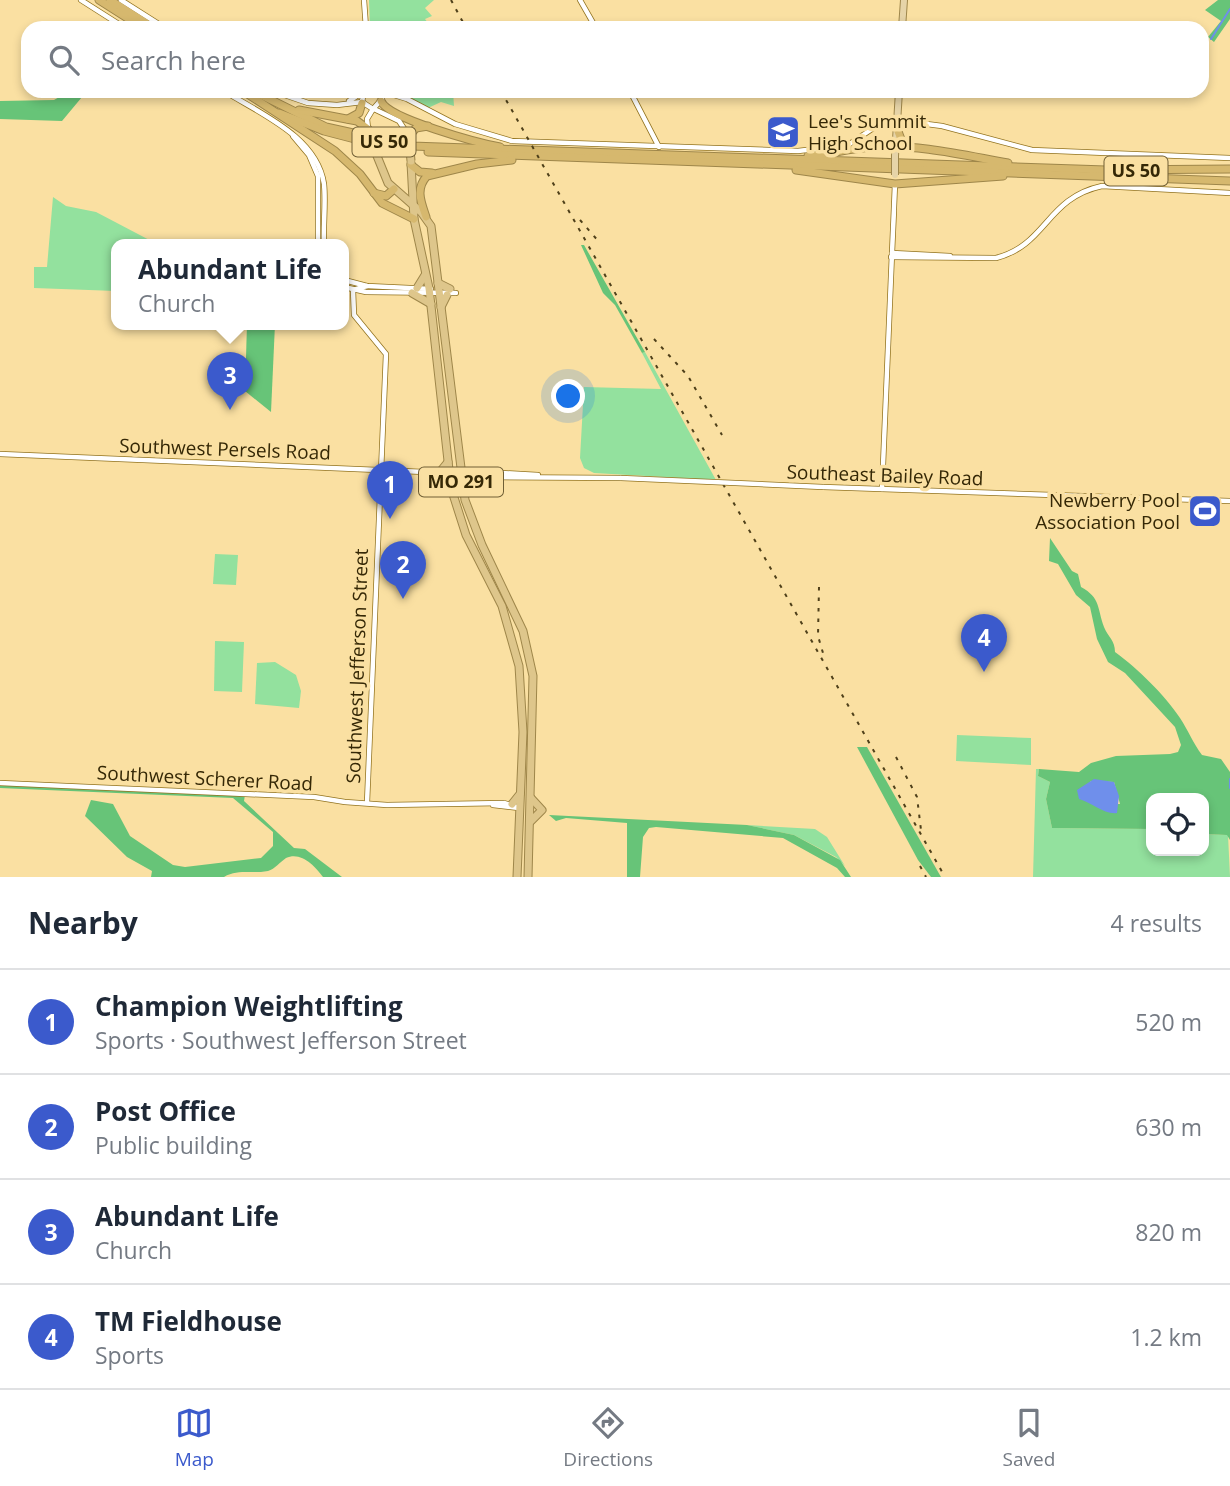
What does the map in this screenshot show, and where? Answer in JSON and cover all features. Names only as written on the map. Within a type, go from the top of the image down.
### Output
[{"type":"highway","points":[[99,0],[132,21]]},
{"type":"highway","points":[[110,0],[143,21]]},
{"type":"highway","name":"US 50","points":[[254,98],[279,113],[324,131],[379,146],[411,151],[1043,168],[1230,169]]},
{"type":"highway","name":"US 50","points":[[265,98],[326,127],[379,141],[526,154]]},
{"type":"highway","points":[[269,100],[315,115],[360,122],[369,131],[384,176],[394,189],[426,216]]},
{"type":"highway","points":[[381,101],[388,110],[432,127],[483,144],[526,154]]},
{"type":"highway","points":[[348,120],[359,113],[362,102]]},
{"type":"highway","points":[[279,113],[347,161],[387,206],[414,219]]},
{"type":"highway","points":[[896,123],[902,142],[909,148]]},
{"type":"highway","points":[[409,137],[420,126],[432,127]]},
{"type":"highway","name":"MO 291","points":[[409,137],[414,219],[430,291],[449,473],[466,535],[502,606],[513,638],[523,701],[520,793],[515,807],[519,819],[517,877]]},
{"type":"highway","points":[[749,161],[801,157],[863,147],[895,151],[909,148],[946,150],[1043,168]]},
{"type":"highway","points":[[411,163],[421,172],[438,172],[526,154]]},
{"type":"highway","points":[[749,161],[895,184],[1054,174]]},
{"type":"highway","name":"US 50","points":[[749,161],[1230,181]]},
{"type":"highway","name":"MO 291","points":[[438,172],[427,176],[420,188],[431,226],[442,290],[441,308],[460,473],[474,527],[507,592],[528,648],[534,695],[528,877]]},
{"type":"highway","points":[[369,188],[384,197],[394,189]]},
{"type":"highway","points":[[426,267],[423,282],[415,291],[431,304]]},
{"type":"highway","points":[[439,473],[448,461]]},
{"type":"highway","points":[[464,492],[472,477]]},
{"type":"highway","points":[[530,822],[542,810],[531,798]]},
{"type":"main road","points":[[902,21],[904,0]]},
{"type":"main road","points":[[895,184],[898,98]]},
{"type":"street","points":[[81,0],[114,21]]},
{"type":"street","points":[[121,0],[154,21]]},
{"type":"street","points":[[364,0],[366,21]]},
{"type":"street","points":[[580,0],[592,21]]},
{"type":"street","points":[[236,98],[293,136],[309,155],[320,175],[324,239]]},
{"type":"street","points":[[293,98],[308,103],[331,105],[362,102],[399,121],[409,137]]},
{"type":"street","points":[[331,105],[353,98]]},
{"type":"street","points":[[362,98],[362,102]]},
{"type":"street","points":[[369,131],[368,118],[381,101],[390,98]]},
{"type":"street","points":[[396,98],[485,134],[530,142],[785,152],[818,150],[853,143],[884,121],[934,124],[1032,150],[1230,158]]},
{"type":"street","points":[[403,98],[418,107]]},
{"type":"street","points":[[634,98],[659,147]]},
{"type":"street","points":[[318,239],[320,175]]},
{"type":"street","points":[[883,489],[895,184]]},
{"type":"street","points":[[892,255],[946,254],[951,257],[996,258],[1013,254],[1037,233],[1063,202],[1083,190],[1118,186],[1230,192]]},
{"type":"street","points":[[349,284],[415,291]]},
{"type":"street","points":[[353,290],[367,286]]},
{"type":"street","points":[[349,287],[353,290],[442,290]]},
{"type":"street","name":"Southwest Jefferson Street","points":[[353,290],[354,315],[386,354],[367,803]]},
{"type":"street","name":"Southwest Persels Road","points":[[0,454],[449,473]]},
{"type":"street","name":"Southeast Bailey Road","points":[[449,473],[467,471],[539,476]]},
{"type":"street","name":"Southeast Bailey Road","points":[[460,473],[472,477],[621,478],[1230,501]]},
{"type":"street","name":"Southwest Scherer Road","points":[[0,783],[531,809]]},
{"type":"green space","points":[[369,0],[434,0],[425,8],[432,16],[425,19],[426,21],[370,21]]},
{"type":"green space","points":[[1218,0],[1230,0],[1230,19],[1214,42],[1209,36],[1221,21],[1205,10]]},
{"type":"green space","points":[[81,98],[62,121],[0,119],[0,101]]},
{"type":"green space","points":[[403,98],[453,98],[454,106],[441,102],[428,108]]},
{"type":"green space","points":[[53,197],[66,206],[96,212],[147,239],[111,239],[111,291],[34,288],[34,267],[47,267]]},
{"type":"green space","points":[[581,245],[584,245],[645,352],[642,353],[615,305],[603,293]]},
{"type":"green space","points":[[247,330],[275,330],[271,412],[245,391]]},
{"type":"green space","points":[[645,352],[716,480],[594,473],[584,468],[580,458],[584,387],[661,389],[642,353]]},
{"type":"green space","points":[[1050,538],[1072,571],[1078,574],[1081,587],[1095,599],[1115,652],[1166,700],[1202,755],[1221,759],[1230,772],[1230,840],[1227,835],[1209,834],[1209,793],[1146,793],[1146,829],[1052,828],[1046,799],[1050,782],[1038,776],[1039,769],[1079,772],[1091,763],[1116,756],[1178,752],[1181,745],[1175,727],[1125,673],[1108,662],[1097,639],[1090,607],[1076,595],[1058,564],[1049,561]],"holes":[[[1091,781],[1114,782],[1120,804],[1096,804],[1090,801],[1086,787]]]},
{"type":"green space","points":[[215,554],[238,555],[236,585],[213,584]]},
{"type":"green space","points":[[215,641],[244,642],[242,692],[214,691]]},
{"type":"green space","points":[[275,662],[296,675],[301,691],[299,708],[255,704],[257,663]]},
{"type":"green space","points":[[957,735],[1031,738],[1031,765],[956,761]]},
{"type":"green space","points":[[857,747],[867,747],[941,877],[931,877],[918,860]]},
{"type":"green space","points":[[1036,769],[1039,769],[1038,776],[1050,782],[1046,799],[1052,828],[1146,829],[1146,856],[1209,856],[1209,834],[1228,835],[1230,877],[1033,877]]},
{"type":"green space","points":[[0,785],[245,795],[244,801],[294,848],[305,849],[342,877],[323,877],[307,861],[292,856],[268,871],[240,872],[224,877],[151,877],[152,871],[127,857],[85,816],[91,800],[113,804],[130,836],[173,865],[185,867],[261,858],[273,846],[273,832],[233,798],[0,788]]},
{"type":"green space","points":[[549,815],[747,825],[794,835],[840,860],[851,877],[845,877],[837,868],[783,838],[656,827],[649,828],[643,837],[640,877],[627,877],[627,823],[566,818],[556,821]]},
{"type":"green space","points":[[747,825],[815,829],[827,837],[845,866],[836,857],[794,835]]},
{"type":"water","points":[[1094,779],[1114,782],[1119,796],[1117,813],[1108,812],[1079,799],[1077,790]]},
{"type":"waterway","points":[[1211,39],[1230,9]]},
{"type":"waterway","points":[[1230,779],[1230,788]]},
{"type":"railway","points":[[451,0],[462,21]]},
{"type":"railway","points":[[505,98],[945,877]]},
{"type":"railway","points":[[580,220],[600,243]]},
{"type":"railway","points":[[654,339],[688,376],[722,435]]},
{"type":"railway","points":[[819,587],[818,636],[823,653]]},
{"type":"railway","points":[[896,757],[917,797],[921,830]]},
{"type":"railway","points":[[920,866],[926,877]]},
{"type":"place","name":"Lee's Summit High School","points":[[783,132]]},
{"type":"place","name":"Abundant Life","points":[[230,410]]},
{"type":"place","name":"Newberry Pool Association Pool","points":[[1205,511]]},
{"type":"place","name":"Champion Weightlifting","points":[[390,519]]},
{"type":"place","name":"Post Office","points":[[403,599]]},
{"type":"place","name":"TM Fieldhouse","points":[[984,672]]}]
